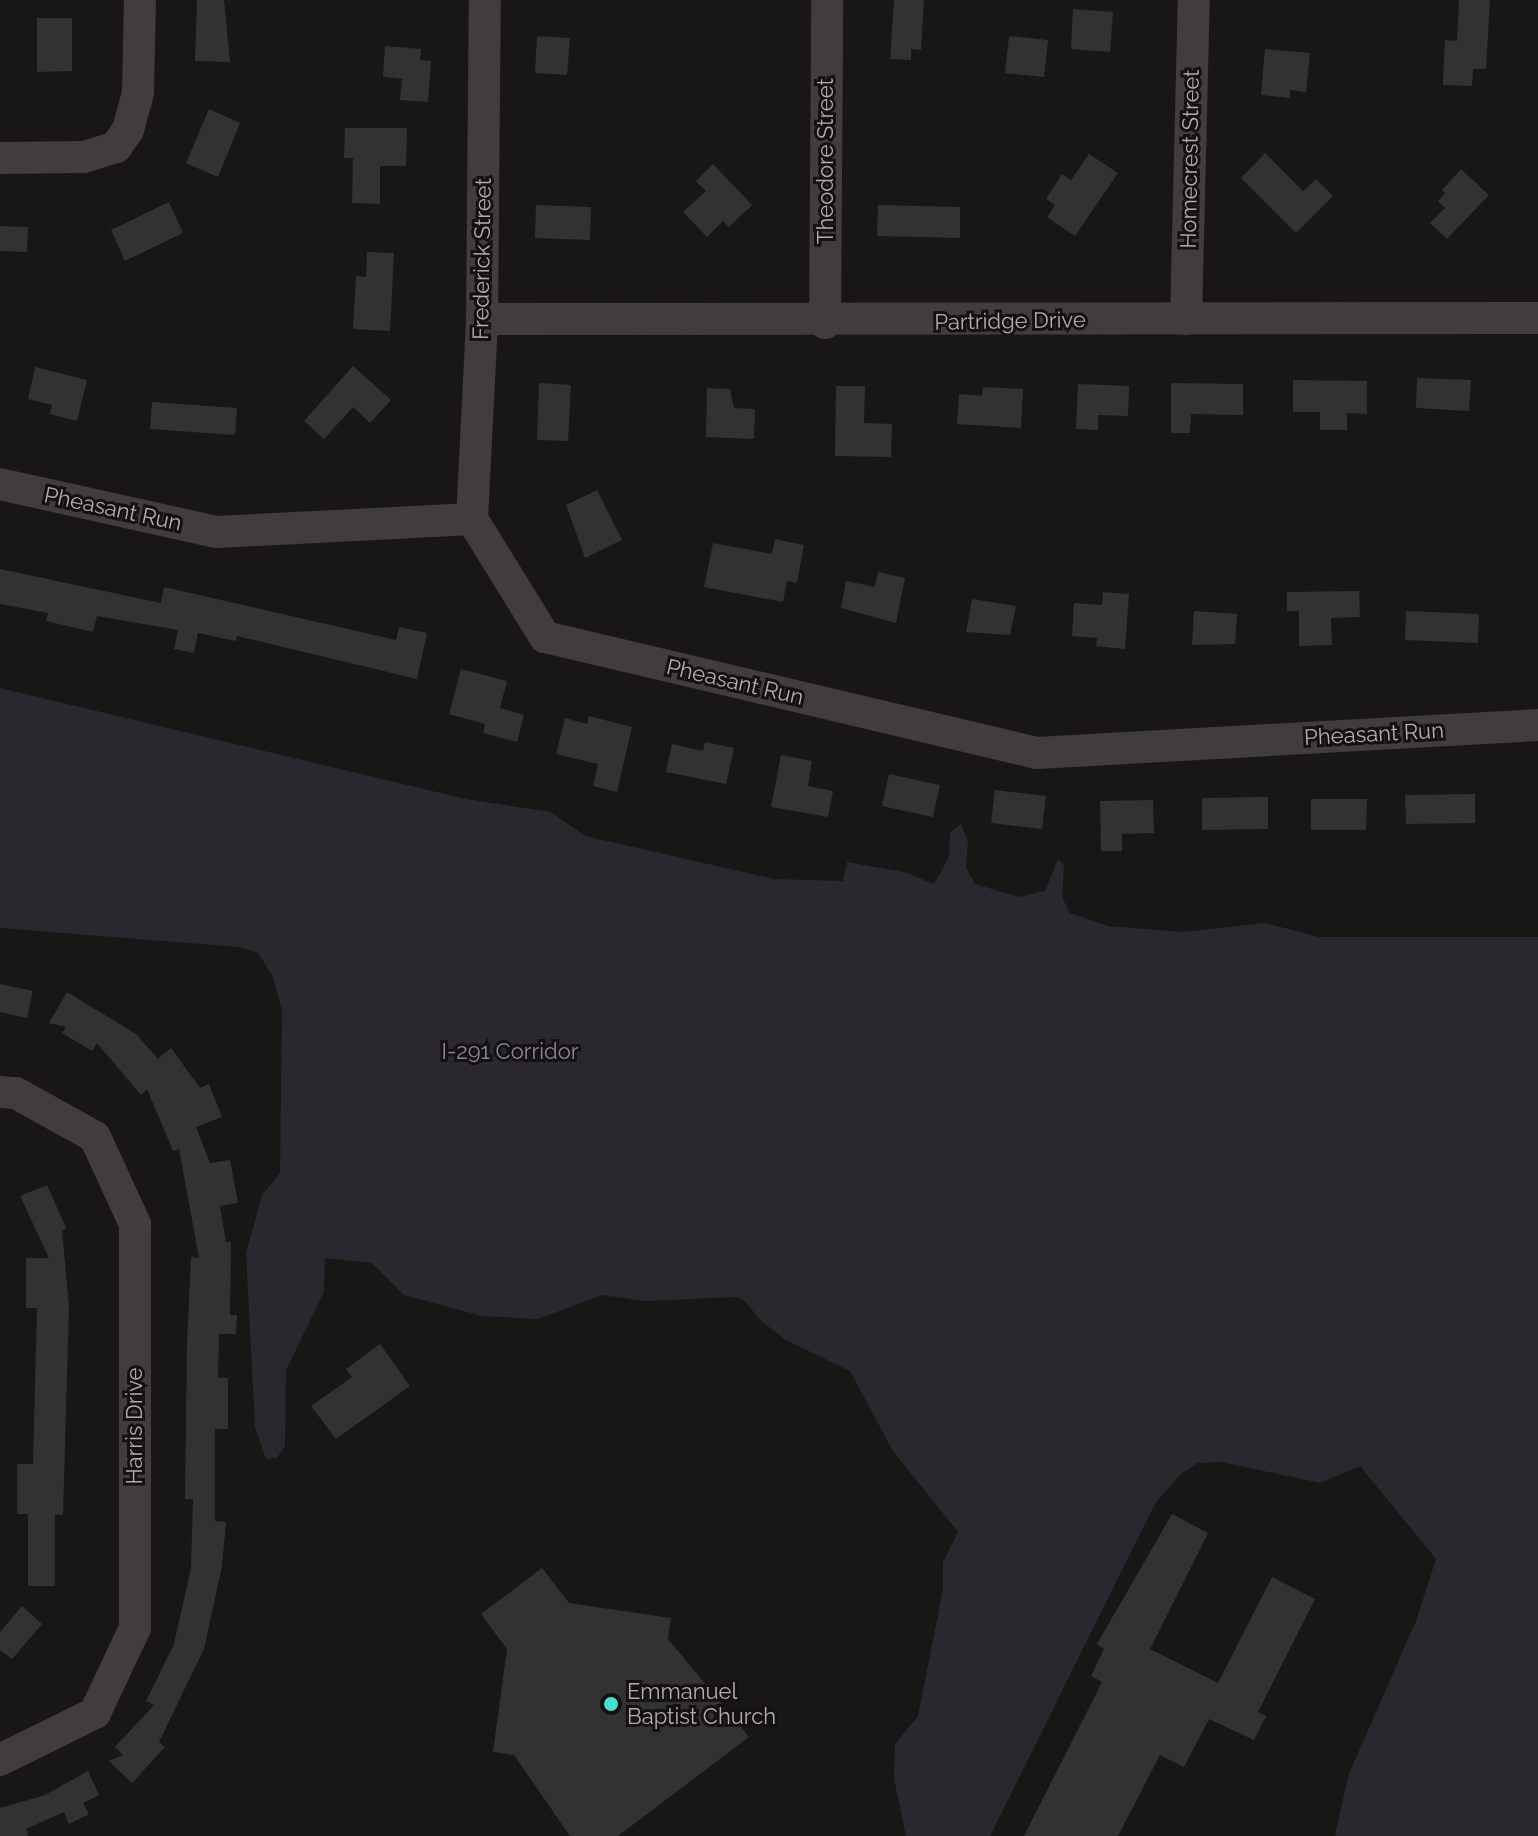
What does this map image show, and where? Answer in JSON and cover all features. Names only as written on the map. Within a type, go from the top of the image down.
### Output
[{"type":"street","points":[[0,158],[84,157],[116,147],[128,130],[138,92],[140,0]]},
{"type":"street","name":"Frederick Street","points":[[472,519],[482,319],[485,0]]},
{"type":"street","name":"Theodore Street","points":[[825,323],[827,0]]},
{"type":"street","name":"Homecrest Street","points":[[1186,319],[1194,0]]},
{"type":"street","name":"Partridge Drive","points":[[482,319],[825,323],[1538,318]]},
{"type":"street","name":"Pheasant Run","points":[[0,484],[217,532],[472,519],[545,637],[1037,753],[1538,725]]},
{"type":"street","name":"Harris Drive","points":[[0,1092],[16,1093],[95,1137],[135,1224],[135,1628],[95,1713],[0,1760]]},
{"type":"green space","name":"I-291 Corridor","points":[[0,688],[466,799],[551,812],[585,836],[774,879],[843,881],[847,862],[904,872],[934,884],[949,857],[950,832],[961,824],[968,841],[966,868],[975,884],[1019,897],[1045,891],[1058,859],[1064,865],[1062,897],[1070,913],[1108,926],[1183,932],[1265,923],[1319,937],[1538,937],[1538,1836],[1335,1836],[1348,1776],[1416,1621],[1436,1559],[1360,1466],[1321,1483],[1221,1462],[1198,1463],[1182,1473],[1156,1502],[990,1836],[906,1836],[894,1779],[895,1744],[918,1716],[943,1589],[943,1562],[958,1532],[893,1451],[850,1371],[786,1340],[761,1321],[745,1301],[736,1297],[645,1301],[602,1295],[538,1319],[482,1316],[404,1295],[372,1263],[325,1258],[324,1292],[286,1370],[285,1446],[277,1458],[266,1459],[255,1427],[246,1253],[262,1195],[280,1173],[282,1010],[272,975],[258,953],[239,947],[0,928]]},
{"type":"building","points":[[197,0],[224,0],[230,62],[195,61]]},
{"type":"building","points":[[894,0],[924,0],[921,50],[911,49],[911,60],[890,59]]},
{"type":"building","points":[[1459,0],[1490,0],[1486,69],[1473,69],[1472,86],[1443,85],[1445,40],[1457,41]]},
{"type":"building","points":[[1073,9],[1113,12],[1110,52],[1071,49]]},
{"type":"building","points":[[37,18],[72,18],[72,71],[37,72]]},
{"type":"building","points":[[537,36],[570,38],[567,75],[535,73]]},
{"type":"building","points":[[1009,36],[1048,40],[1044,77],[1005,73]]},
{"type":"building","points":[[385,46],[421,49],[420,60],[431,61],[428,102],[400,100],[402,79],[383,77]]},
{"type":"building","points":[[1265,49],[1310,53],[1306,92],[1290,90],[1290,98],[1261,95]]},
{"type":"building","points":[[209,109],[240,123],[218,177],[186,163]]},
{"type":"building","points":[[345,128],[407,128],[406,166],[380,166],[380,204],[352,203],[353,158],[344,158]]},
{"type":"building","points":[[1265,153],[1303,191],[1316,179],[1333,196],[1296,233],[1241,178]]},
{"type":"building","points":[[1089,154],[1118,173],[1075,236],[1047,217],[1055,205],[1046,199],[1062,174],[1071,180]]},
{"type":"building","points":[[713,164],[752,205],[729,227],[723,221],[707,237],[683,212],[706,191],[696,181]]},
{"type":"building","points":[[1461,169],[1489,195],[1447,239],[1430,223],[1445,208],[1438,201],[1445,193],[1442,190]]},
{"type":"building","points":[[169,202],[183,233],[125,261],[111,230]]},
{"type":"building","points":[[536,205],[591,207],[590,240],[535,238]]},
{"type":"building","points":[[878,205],[960,207],[960,238],[877,236]]},
{"type":"building","points":[[0,226],[28,227],[27,252],[0,251]]},
{"type":"building","points":[[367,252],[394,253],[390,331],[353,329],[356,276],[366,277]]},
{"type":"building","points":[[353,366],[391,400],[370,423],[353,407],[324,439],[304,421]]},
{"type":"building","points":[[35,367],[87,380],[77,421],[50,414],[52,405],[28,399]]},
{"type":"building","points":[[1417,378],[1471,380],[1469,411],[1416,408]]},
{"type":"building","points":[[1293,380],[1367,381],[1367,414],[1347,413],[1347,430],[1320,430],[1320,412],[1293,412]]},
{"type":"building","points":[[539,383],[571,385],[568,441],[537,440]]},
{"type":"building","points":[[1171,383],[1243,384],[1243,415],[1191,414],[1190,433],[1171,433]]},
{"type":"building","points":[[1078,384],[1129,386],[1128,416],[1098,415],[1098,430],[1076,429]]},
{"type":"building","points":[[836,386],[865,386],[864,423],[892,424],[891,457],[835,456]]},
{"type":"building","points":[[983,387],[1023,389],[1021,428],[957,424],[959,394],[982,396]]},
{"type":"building","points":[[707,388],[730,389],[734,408],[755,409],[754,439],[706,437]]},
{"type":"building","points":[[152,402],[237,408],[235,435],[150,429]]},
{"type":"building","points":[[597,490],[622,540],[585,558],[566,505]]},
{"type":"building","points":[[775,539],[804,545],[797,583],[787,581],[783,602],[704,587],[713,543],[772,554]]},
{"type":"building","points":[[0,569],[161,603],[164,587],[396,640],[399,627],[427,633],[417,679],[237,636],[236,641],[198,633],[194,653],[174,649],[178,630],[97,616],[93,632],[46,621],[48,613],[0,604]]},
{"type":"building","points":[[878,572],[905,578],[896,623],[841,608],[846,581],[875,587]]},
{"type":"building","points":[[1359,591],[1360,617],[1331,618],[1332,645],[1299,646],[1299,611],[1287,611],[1287,592]]},
{"type":"building","points":[[1103,592],[1129,594],[1125,649],[1096,646],[1097,638],[1072,636],[1074,603],[1102,605]]},
{"type":"building","points":[[972,599],[1016,606],[1010,635],[966,632]]},
{"type":"building","points":[[1194,611],[1237,614],[1235,644],[1192,645]]},
{"type":"building","points":[[1406,611],[1479,614],[1478,643],[1405,640]]},
{"type":"building","points":[[461,669],[507,681],[500,708],[524,715],[517,742],[483,733],[485,724],[449,714]]},
{"type":"building","points":[[589,716],[632,727],[617,792],[593,786],[598,764],[556,754],[565,718],[587,724]]},
{"type":"building","points":[[705,742],[734,748],[726,784],[666,772],[672,744],[703,751]]},
{"type":"building","points":[[781,755],[812,761],[808,786],[833,791],[828,817],[771,807]]},
{"type":"building","points":[[889,774],[940,785],[933,817],[882,806]]},
{"type":"building","points":[[995,790],[1046,796],[1042,829],[991,823]]},
{"type":"building","points":[[1475,794],[1475,823],[1406,824],[1405,795]]},
{"type":"building","points":[[1268,797],[1268,829],[1202,830],[1202,798]]},
{"type":"building","points":[[1311,799],[1367,799],[1366,830],[1311,830]]},
{"type":"building","points":[[1153,800],[1154,833],[1122,834],[1122,851],[1101,851],[1100,801]]},
{"type":"building","points":[[0,984],[33,991],[27,1018],[0,1012]]},
{"type":"building","points":[[67,992],[136,1034],[158,1059],[171,1048],[200,1088],[209,1084],[222,1117],[196,1127],[210,1163],[230,1160],[238,1203],[220,1206],[226,1242],[231,1242],[230,1315],[237,1315],[236,1334],[219,1334],[218,1378],[228,1378],[228,1429],[215,1429],[215,1521],[226,1522],[222,1566],[204,1649],[159,1742],[165,1747],[132,1783],[109,1761],[123,1755],[115,1747],[154,1705],[146,1701],[174,1644],[191,1568],[193,1499],[185,1499],[187,1342],[191,1257],[199,1258],[179,1149],[173,1151],[147,1089],[141,1095],[97,1043],[92,1051],[62,1033],[66,1027],[49,1023]]},
{"type":"building","points":[[47,1185],[66,1228],[62,1231],[69,1305],[63,1515],[55,1514],[55,1586],[28,1586],[28,1514],[17,1514],[17,1464],[33,1464],[37,1308],[26,1308],[26,1258],[49,1258],[20,1196]]},
{"type":"building","points":[[380,1344],[410,1386],[336,1439],[311,1406],[352,1377],[346,1369]]},
{"type":"building","points":[[1172,1514],[1208,1533],[1150,1649],[1218,1683],[1272,1577],[1315,1599],[1258,1712],[1266,1716],[1254,1740],[1209,1719],[1184,1767],[1160,1755],[1118,1836],[1024,1836],[1102,1682],[1091,1676],[1104,1649],[1097,1644]]},
{"type":"building","name":"Emmanuel Baptist Church","points":[[542,1568],[569,1603],[671,1618],[668,1639],[749,1737],[618,1836],[570,1836],[514,1755],[493,1752],[507,1649],[481,1614]]},
{"type":"building","points":[[22,1606],[42,1624],[12,1659],[0,1650],[0,1632]]},
{"type":"building","points":[[88,1771],[99,1795],[83,1803],[89,1814],[69,1824],[64,1812],[26,1829],[28,1836],[0,1836],[0,1808],[45,1795]]},
{"type":"place","name":"Emmanuel Baptist Church","points":[[611,1704]]}]
